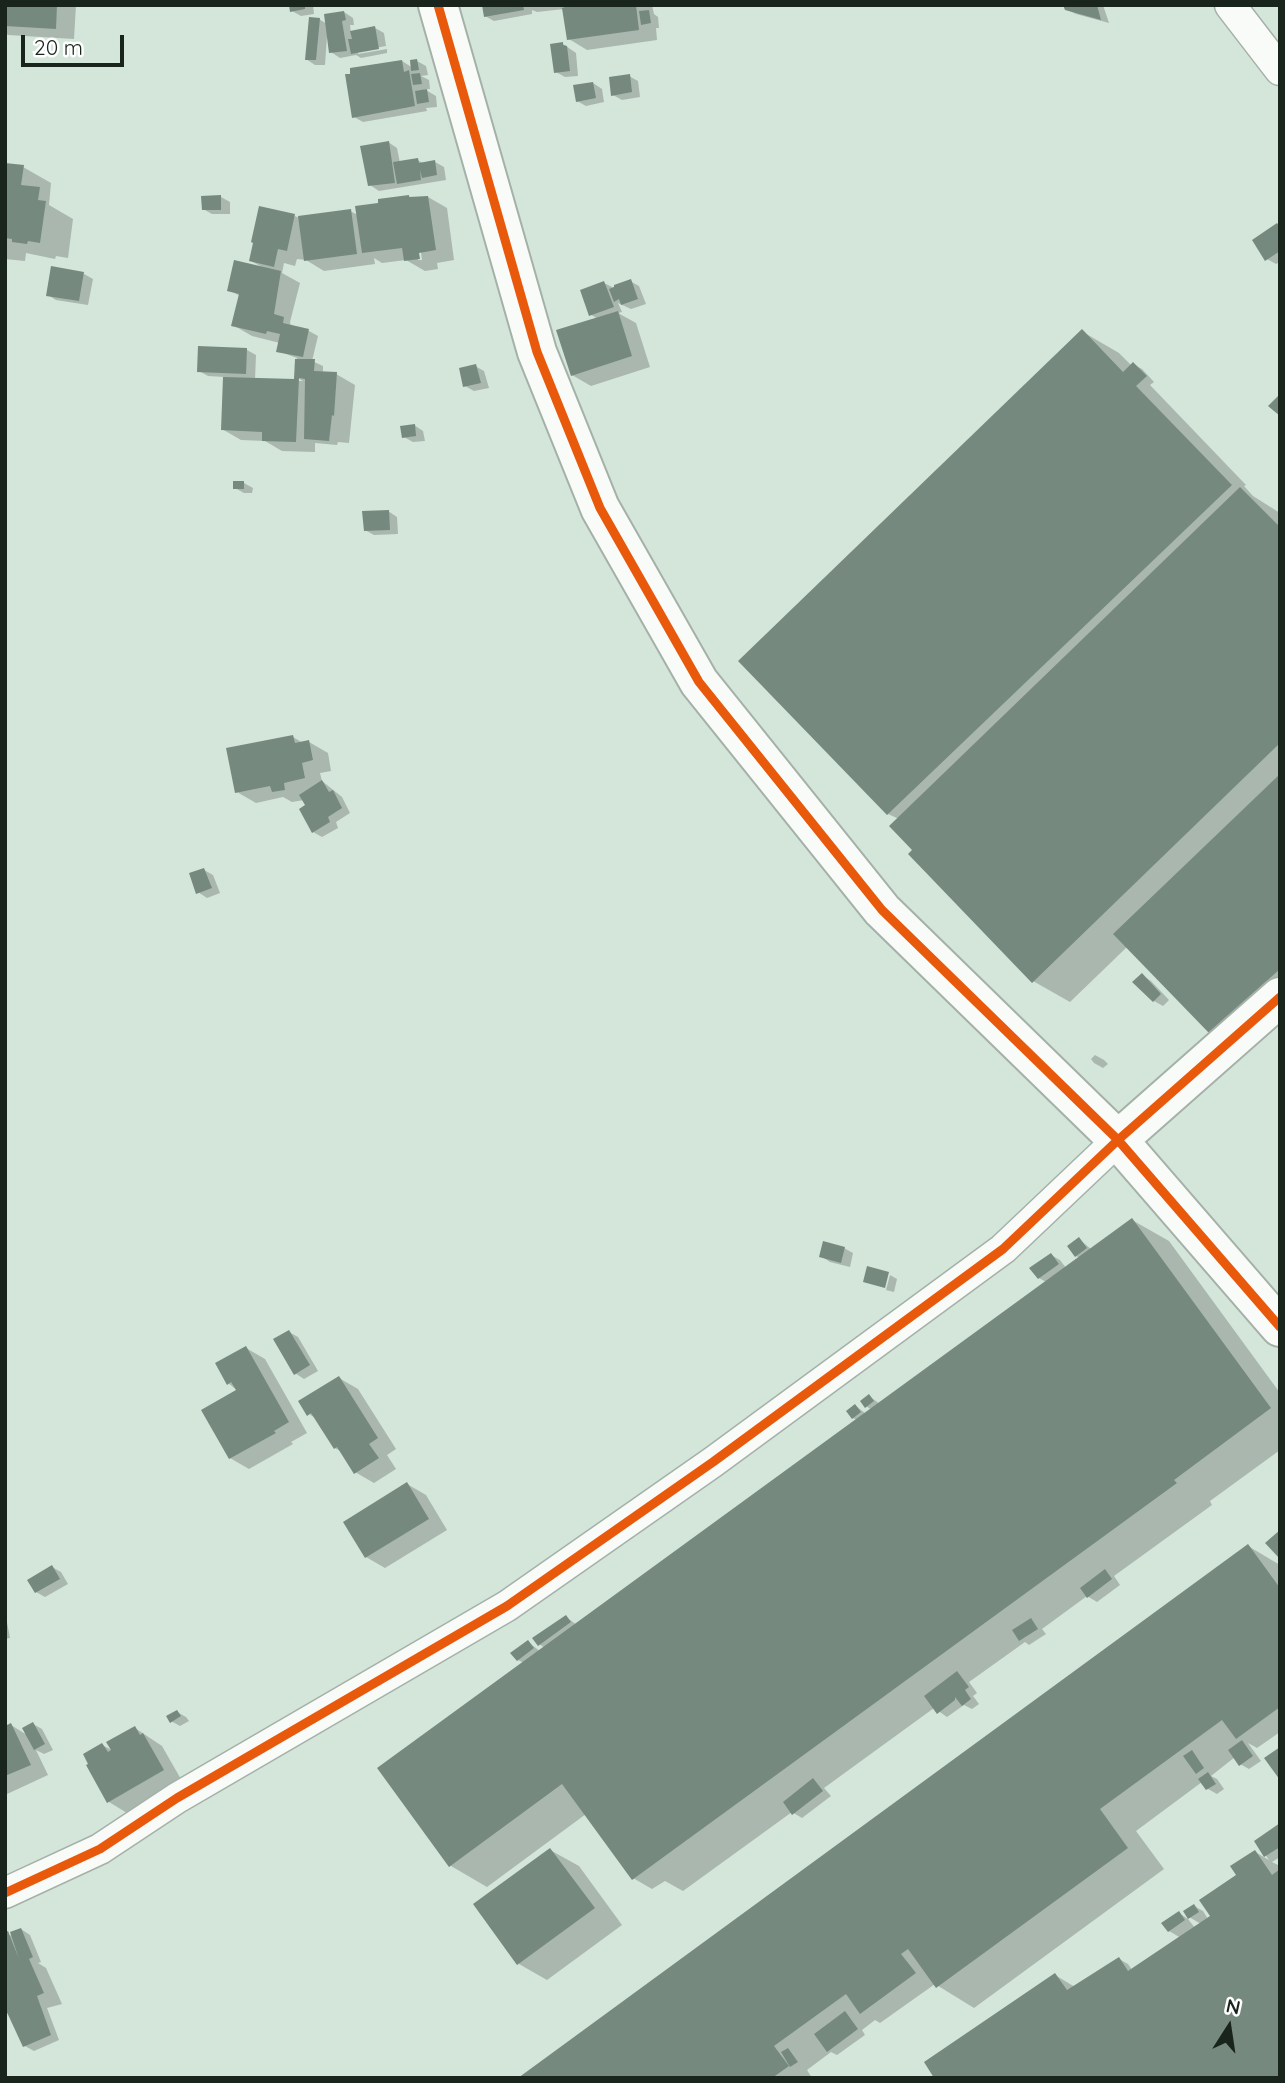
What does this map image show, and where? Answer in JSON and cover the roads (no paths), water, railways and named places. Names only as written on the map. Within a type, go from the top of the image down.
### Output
[{"type":"street","points":[[438,5],[537,352],[600,508],[699,682],[882,911],[1118,1140],[1280,1327]]},
{"type":"street","points":[[1230,5],[1280,70]]},
{"type":"street","points":[[5,1893],[100,1849],[177,1798],[507,1606],[713,1462],[1003,1249],[1118,1140],[1280,996]]}]
